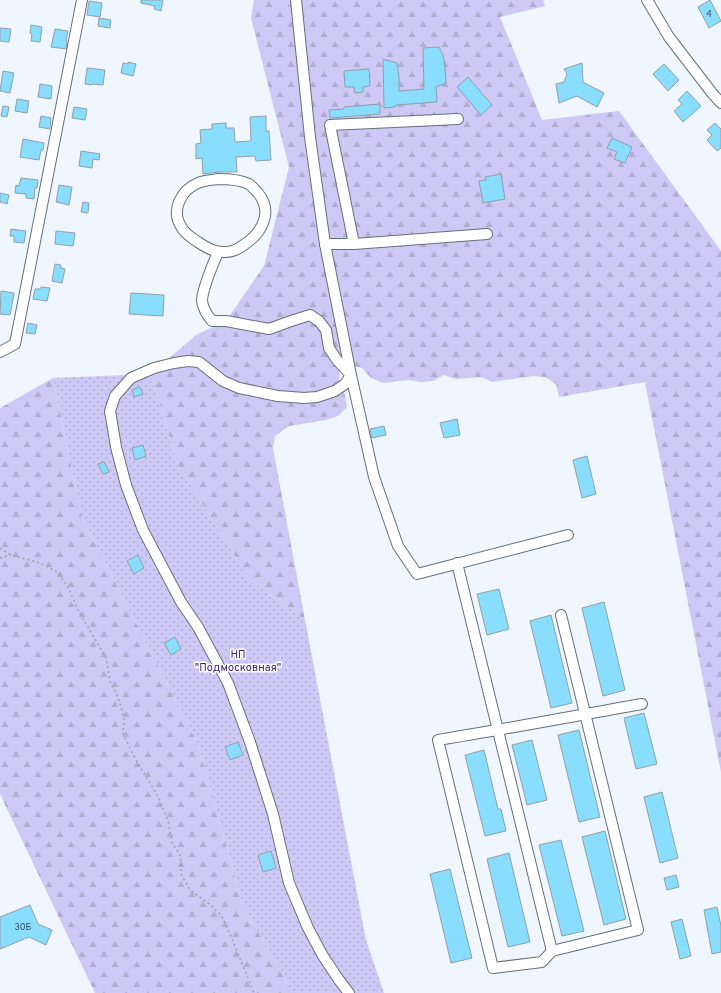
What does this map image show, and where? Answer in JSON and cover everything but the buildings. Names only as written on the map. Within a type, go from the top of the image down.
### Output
[{"type":"street","points":[[0,352],[15,344],[82,0]]},
{"type":"street","points":[[296,0],[310,137],[325,244],[351,375],[374,477],[398,546],[417,574],[568,535]]},
{"type":"street","points":[[647,0],[669,37],[721,103]]},
{"type":"street","points":[[354,244],[330,125],[458,119]]},
{"type":"street","points":[[219,178],[242,181],[251,185],[263,199],[266,208],[266,216],[257,234],[249,242],[241,247],[227,252],[218,252],[203,245],[191,237],[182,228],[178,220],[177,211],[179,202],[182,194],[198,183],[219,178]]},
{"type":"street","points":[[325,244],[354,244],[487,234]]},
{"type":"street","points":[[218,252],[205,285],[202,301],[205,312],[212,321],[226,321],[269,328],[310,315],[319,321],[326,330],[329,348],[337,360],[351,375]]},
{"type":"street","points":[[349,993],[323,956],[308,928],[289,884],[273,814],[250,742],[228,683],[143,530],[126,486],[116,447],[110,411],[114,396],[131,378],[154,368],[174,363],[188,361],[199,362],[222,381],[239,388],[278,396],[304,398],[317,397],[335,391],[345,384],[351,375]]},
{"type":"street","points":[[457,563],[552,951]]},
{"type":"street","points":[[560,615],[585,714],[638,930],[552,951],[542,962],[493,968],[438,740],[498,731],[585,714],[642,704]]},
{"type":"path","points":[[0,548],[11,555],[40,563],[56,572],[67,585],[79,612],[106,658],[110,682],[117,696],[124,717],[123,734],[136,760],[159,798],[168,821],[172,842],[181,857],[181,874],[190,890],[221,915],[254,993]]},
{"type":"path","points":[[0,558],[11,555]]},
{"type":"green space","points":[[254,0],[543,0],[545,6],[500,17],[542,120],[619,111],[721,251],[721,772],[645,382],[559,397],[556,384],[545,377],[533,376],[492,382],[481,377],[456,379],[444,375],[433,381],[421,382],[408,380],[383,383],[371,378],[362,368],[351,365],[340,370],[339,384],[345,395],[347,407],[338,416],[326,420],[289,426],[275,436],[273,448],[305,620],[248,578],[176,460],[151,374],[196,335],[226,321],[264,266],[289,167],[251,18]]},
{"type":"green space","name":"НП \"Подмосковная\"","points":[[151,374],[176,460],[248,578],[305,620],[366,940],[384,993],[293,993],[243,905],[198,744],[82,517],[53,378]]},
{"type":"green space","points":[[53,378],[82,517],[198,744],[243,905],[293,993],[95,993],[0,794],[0,408]]}]
